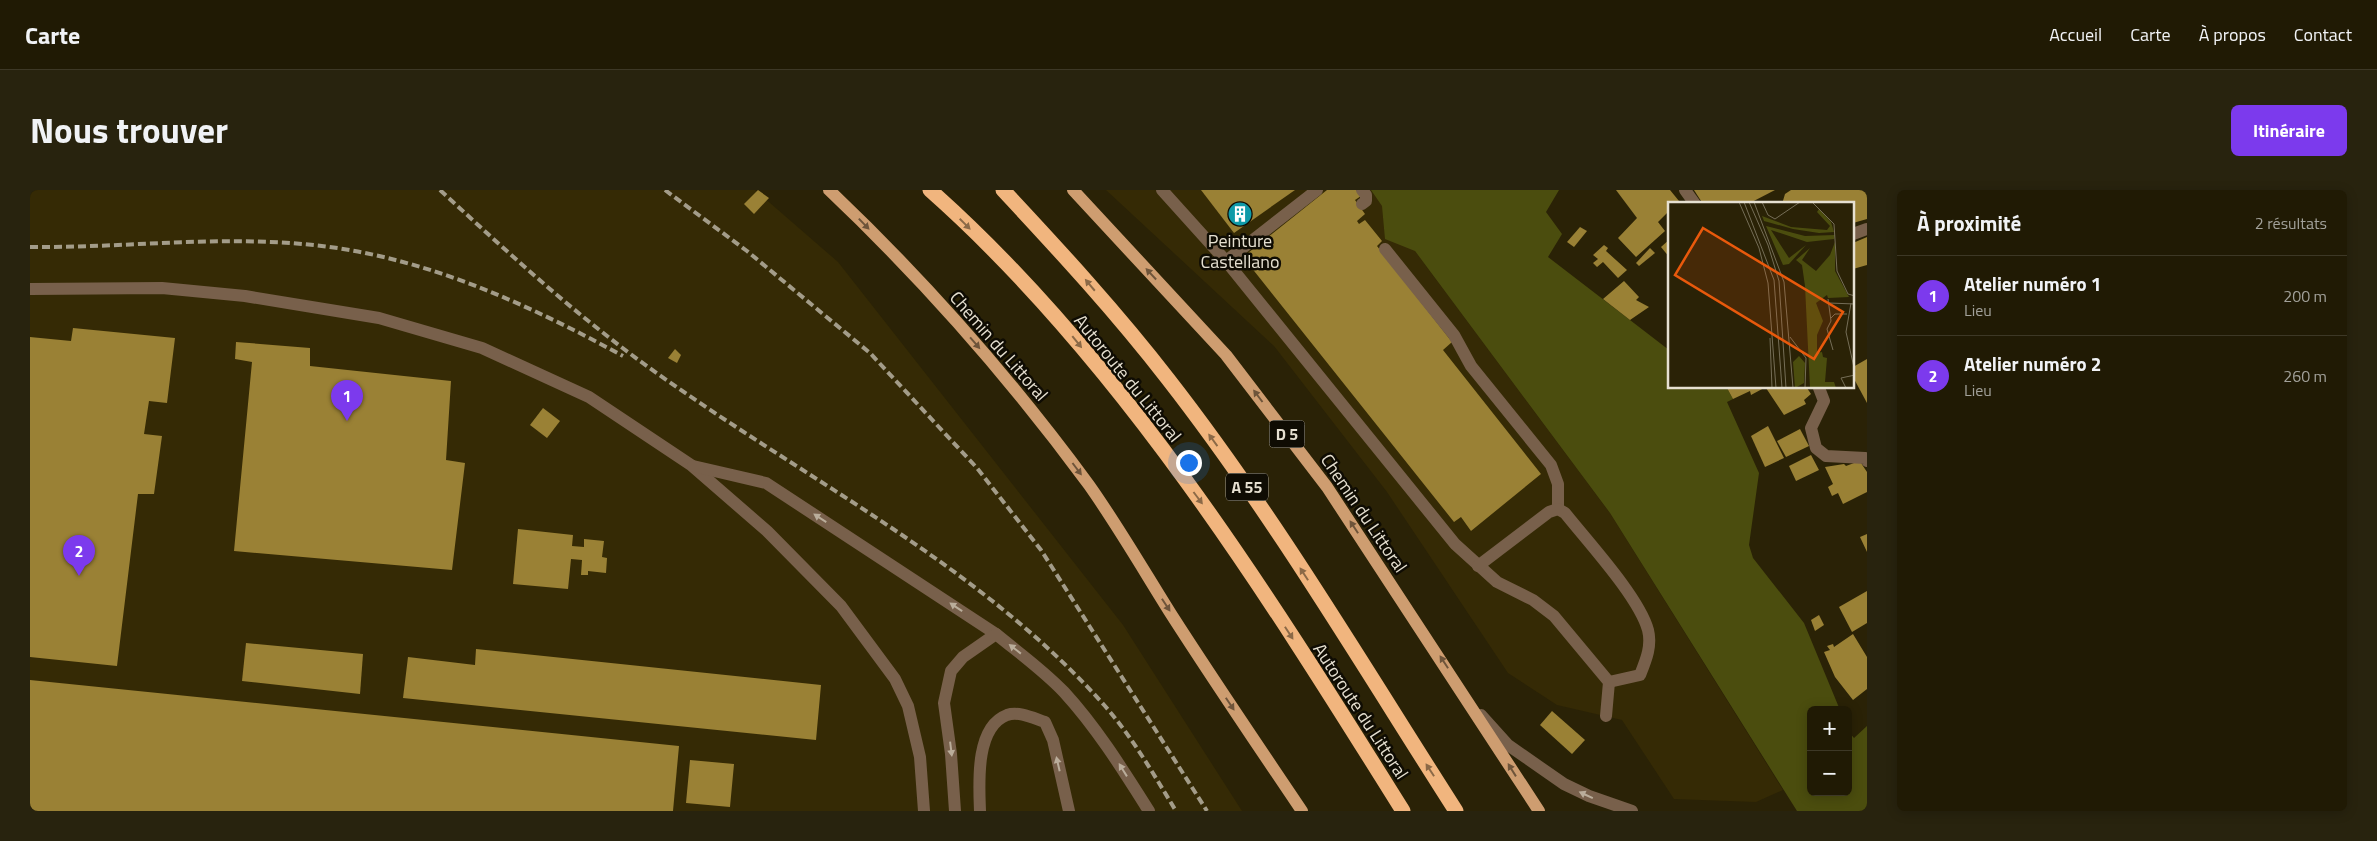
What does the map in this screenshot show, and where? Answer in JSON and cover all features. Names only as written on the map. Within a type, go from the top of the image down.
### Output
[{"type":"highway","name":"Autoroute du Littoral","points":[[930,190],[1022,281],[1072,337],[1139,419],[1203,504],[1263,592],[1403,811]]},
{"type":"highway","name":"Autoroute du Littoral","points":[[1003,190],[1067,258],[1162,371],[1230,463],[1456,811]]},
{"type":"main road","name":"Chemin du Littoral","points":[[829,190],[922,285],[1038,418],[1090,487],[1203,663],[1288,790]]},
{"type":"main road","name":"Chemin du Littoral","points":[[1073,190],[1226,355],[1328,487],[1539,811]]},
{"type":"main road","points":[[1288,790],[1296,811]]},
{"type":"main road","points":[[1288,790],[1302,811]]},
{"type":"street","points":[[1162,190],[1226,261],[1456,544],[1497,582],[1532,600],[1554,616],[1609,682],[1606,716]]},
{"type":"street","points":[[1226,261],[1317,190]]},
{"type":"street","points":[[1362,190],[1366,195],[1366,201],[1362,204]]},
{"type":"street","points":[[1685,190],[1694,202]]},
{"type":"street","points":[[1854,234],[1867,229]]},
{"type":"street","points":[[1385,249],[1454,335],[1471,366],[1551,464],[1558,484],[1558,509]]},
{"type":"street","points":[[30,289],[162,288],[245,296],[379,318],[482,348],[589,397],[691,465],[767,530],[841,606],[895,679],[908,706],[920,757],[924,811]]},
{"type":"street","points":[[1819,389],[1824,400],[1811,428],[1816,448],[1826,456],[1865,458],[1867,461]]},
{"type":"street","points":[[691,465],[766,483],[996,634],[1040,669],[1064,692],[1117,760],[1149,811]]},
{"type":"street","points":[[1478,566],[1549,512],[1558,509],[1565,513],[1640,608],[1648,631],[1649,654],[1640,675],[1609,682]]},
{"type":"street","points":[[955,811],[952,754],[944,703],[951,672],[963,657],[996,634]]},
{"type":"street","points":[[1470,703],[1508,745],[1548,773],[1589,796],[1632,811]]},
{"type":"street","points":[[980,811],[981,752],[992,727],[1006,715],[1020,714],[1044,722],[1053,740],[1069,811]]},
{"type":"shaded area","points":[[30,190],[755,190],[838,262],[1123,625],[1242,811],[30,811]]},
{"type":"shaded area","points":[[1106,190],[1431,190],[1415,251],[1610,513],[1783,790],[1756,802],[1674,799],[1622,720],[1557,705],[1508,673],[1387,492],[1274,346]]},
{"type":"shaded area","points":[[1371,190],[1559,190],[1546,212],[1562,234],[1548,257],[1668,349],[1668,389],[1728,389],[1733,399],[1727,402],[1759,473],[1749,545],[1753,558],[1804,623],[1838,706],[1807,706],[1807,796],[1852,796],[1852,736],[1854,738],[1867,726],[1867,811],[1797,811],[1610,513],[1415,251],[1385,239],[1382,206]]},
{"type":"building","points":[[758,190],[769,198],[754,214],[744,204]]},
{"type":"building","name":"Peinture Castellano","points":[[1201,190],[1295,190],[1234,233]]},
{"type":"building","points":[[1327,190],[1356,190],[1361,196],[1355,200],[1365,214],[1357,221],[1359,224],[1365,220],[1382,241],[1377,246],[1452,342],[1443,350],[1541,474],[1471,531],[1461,517],[1454,522],[1243,257]]},
{"type":"building","points":[[1616,190],[1670,190],[1679,201],[1668,202],[1668,212],[1658,222],[1665,231],[1636,257],[1618,238],[1637,218]]},
{"type":"building","points":[[1694,190],[1775,190],[1752,202],[1702,202]]},
{"type":"building","points":[[1791,190],[1867,190],[1867,219],[1854,223],[1854,202],[1783,202],[1785,194]]},
{"type":"building","points":[[1580,227],[1587,231],[1574,247],[1567,242]]},
{"type":"building","points":[[1867,237],[1867,265],[1854,269],[1854,243]]},
{"type":"building","points":[[1668,241],[1668,256],[1661,247]]},
{"type":"building","points":[[1604,245],[1608,248],[1606,251],[1627,270],[1618,278],[1603,262],[1597,267],[1593,263],[1598,259],[1593,255]]},
{"type":"building","points":[[1650,248],[1655,253],[1639,266],[1636,263]]},
{"type":"building","points":[[1624,281],[1639,297],[1636,300],[1649,307],[1630,320],[1603,299]]},
{"type":"building","points":[[73,328],[175,338],[167,403],[149,401],[144,434],[162,436],[154,494],[138,494],[117,666],[30,657],[30,337],[71,341]]},
{"type":"building","points":[[236,342],[310,348],[310,366],[451,381],[446,460],[465,463],[452,570],[234,551],[252,362],[235,359]]},
{"type":"building","points":[[675,349],[681,355],[677,363],[668,358]]},
{"type":"building","points":[[1867,359],[1867,403],[1854,379],[1854,366]]},
{"type":"building","points":[[1728,389],[1762,389],[1751,395],[1750,391],[1733,399]]},
{"type":"building","points":[[1767,389],[1808,389],[1811,394],[1804,400],[1806,404],[1784,415]]},
{"type":"building","points":[[543,408],[560,421],[547,438],[530,425]]},
{"type":"building","points":[[1768,426],[1784,458],[1765,467],[1751,436]]},
{"type":"building","points":[[1800,429],[1809,446],[1786,457],[1777,441]]},
{"type":"building","points":[[1811,455],[1819,470],[1796,481],[1789,466]]},
{"type":"building","points":[[1861,463],[1867,472],[1867,492],[1843,504],[1838,493],[1832,496],[1828,487],[1833,484],[1825,467],[1844,464],[1846,466]]},
{"type":"building","points":[[518,529],[573,535],[572,546],[584,547],[584,539],[604,541],[602,557],[607,558],[606,573],[588,571],[588,575],[581,575],[582,560],[571,559],[568,589],[513,584]]},
{"type":"building","points":[[1867,534],[1867,552],[1860,537]]},
{"type":"building","points":[[1867,591],[1867,623],[1852,632],[1839,607]]},
{"type":"building","points":[[1819,615],[1824,625],[1815,631],[1811,620]]},
{"type":"building","points":[[1853,634],[1867,657],[1867,689],[1853,700],[1835,677],[1824,652],[1830,650],[1827,646],[1833,644],[1834,647]]},
{"type":"building","points":[[246,643],[363,654],[360,694],[242,681]]},
{"type":"building","points":[[476,649],[821,685],[816,740],[403,698],[408,657],[475,665]]},
{"type":"building","points":[[30,680],[679,746],[673,811],[30,811]]},
{"type":"building","points":[[1552,711],[1585,740],[1572,754],[1540,725]]},
{"type":"building","points":[[690,760],[734,764],[730,807],[686,803]]},
{"type":"railway","points":[[440,190],[550,289],[637,359],[724,419],[896,531],[952,570],[1006,612],[1057,657],[1105,706],[1134,744],[1176,811]]},
{"type":"railway","points":[[665,190],[747,251],[870,353],[977,468],[1041,550],[1207,811]]},
{"type":"railway","points":[[30,247],[234,241],[302,244],[344,249],[428,269],[468,283],[547,317],[623,356]]},
{"type":"place","name":"Peinture Castellano","points":[[1240,214]]},
{"type":"place","name":"Atelier numéro 1","points":[[347,421]]},
{"type":"place","name":"Atelier numéro 2","points":[[79,576]]}]
